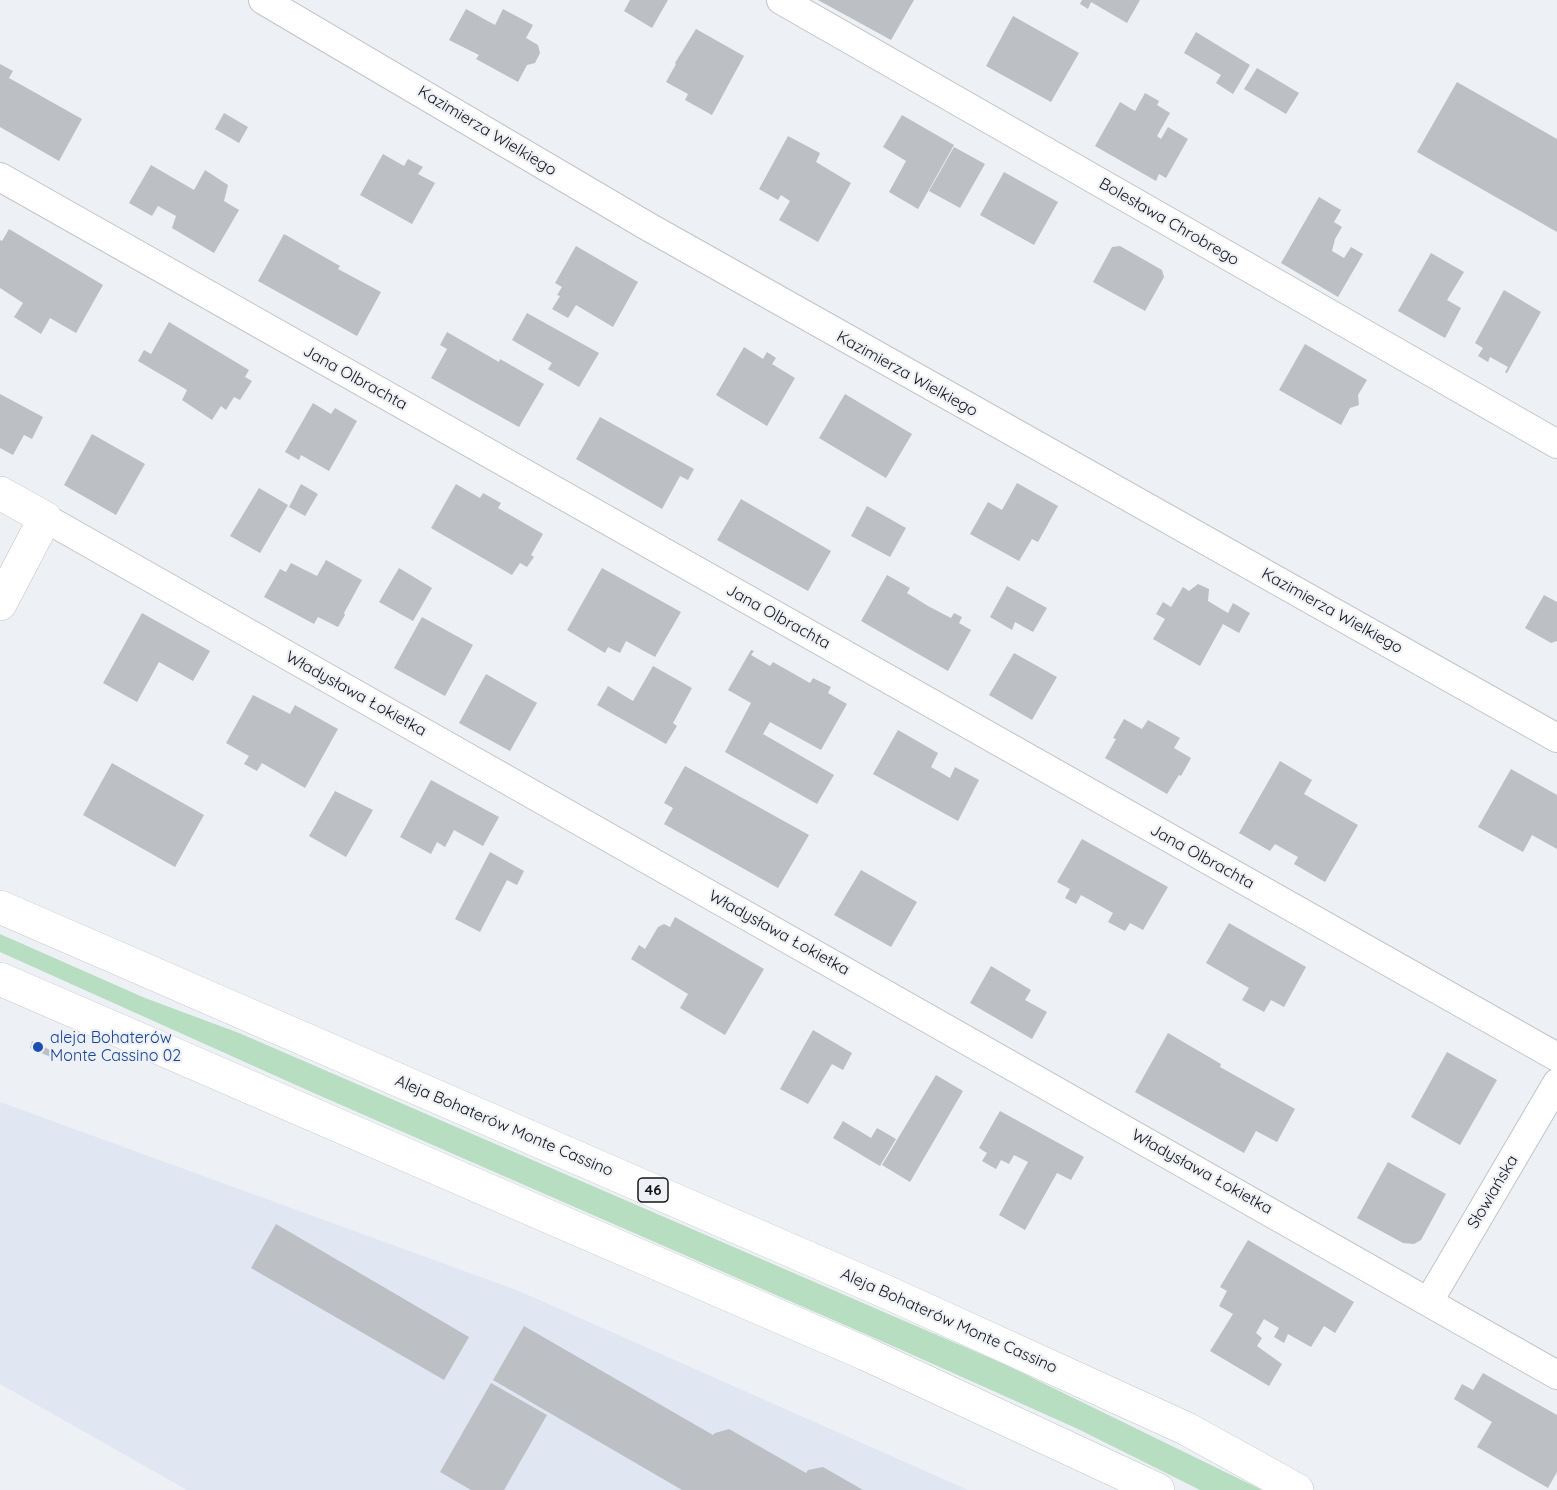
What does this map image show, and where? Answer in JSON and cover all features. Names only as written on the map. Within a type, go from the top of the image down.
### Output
[{"type":"main road","name":"Władysława Łokietka","points":[[0,493],[45,518]]},
{"type":"main road","points":[[0,604],[45,518]]},
{"type":"main road","name":"Aleja Bohaterów Monte Cassino","points":[[8,908],[891,1294],[1187,1429],[1297,1490]]},
{"type":"main road","points":[[0,979],[866,1354],[1158,1490]]},
{"type":"street","name":"Kazimierza Wielkiego","points":[[263,0],[647,226],[1557,738]]},
{"type":"street","name":"Bolesława Chrobrego","points":[[781,0],[1557,444]]},
{"type":"street","name":"Jana Olbrachta","points":[[0,177],[1557,1057]]},
{"type":"street","name":"Władysława Łokietka","points":[[45,518],[1557,1375]]},
{"type":"street","name":"Słowiańska","points":[[1429,1301],[1557,1083]]},
{"type":"shaded area","points":[[0,1102],[519,1291],[968,1490],[187,1490],[0,1384]]},
{"type":"green space","points":[[0,934],[145,998],[239,1033],[1004,1364],[1262,1490],[1200,1490],[1078,1429],[316,1094],[0,952]]},
{"type":"building","points":[[630,0],[668,0],[652,28],[624,11]]},
{"type":"building","points":[[818,0],[914,0],[891,40]]},
{"type":"building","points":[[1082,0],[1140,0],[1127,23],[1091,2],[1088,9],[1080,4]]},
{"type":"building","points":[[466,9],[495,25],[503,9],[533,25],[526,38],[538,45],[540,53],[535,63],[527,65],[518,82],[476,59],[479,55],[449,40]]},
{"type":"building","points":[[1013,16],[1079,53],[1051,102],[986,66]]},
{"type":"building","points":[[696,29],[744,56],[712,115],[685,100],[688,94],[666,82]]},
{"type":"building","points":[[1196,32],[1250,65],[1233,94],[1216,83],[1221,75],[1184,53]]},
{"type":"building","points":[[0,64],[13,71],[9,78],[82,119],[59,161],[0,127]]},
{"type":"building","points":[[1257,68],[1299,93],[1286,114],[1244,89]]},
{"type":"building","points":[[1457,82],[1557,139],[1557,232],[1417,152]]},
{"type":"building","points":[[1145,93],[1159,101],[1157,105],[1170,113],[1157,136],[1161,139],[1168,127],[1188,139],[1166,178],[1159,174],[1156,181],[1095,146],[1120,102],[1135,111]]},
{"type":"building","points":[[224,113],[248,127],[239,143],[215,129]]},
{"type":"building","points":[[902,115],[954,145],[918,209],[889,192],[906,161],[883,147]]},
{"type":"building","points":[[788,136],[820,153],[816,162],[851,183],[818,242],[779,220],[790,201],[781,195],[778,200],[759,189]]},
{"type":"building","points":[[954,147],[985,164],[960,208],[929,191]]},
{"type":"building","points":[[383,154],[404,166],[408,159],[423,167],[418,174],[435,183],[412,224],[360,195]]},
{"type":"building","points":[[151,165],[194,190],[205,170],[228,185],[224,201],[239,210],[214,253],[172,228],[176,216],[158,206],[152,216],[129,203]]},
{"type":"building","points":[[1004,172],[1058,202],[1034,245],[980,215]]},
{"type":"building","points":[[1319,197],[1341,210],[1334,222],[1342,227],[1335,239],[1332,251],[1344,258],[1351,247],[1363,254],[1338,297],[1281,263]]},
{"type":"building","points":[[9,229],[103,285],[76,333],[50,318],[41,334],[14,317],[23,303],[0,288],[0,240],[2,241]]},
{"type":"building","points":[[284,234],[340,266],[338,269],[381,292],[357,336],[258,281]]},
{"type":"building","points":[[576,246],[638,282],[613,327],[576,305],[568,318],[552,309],[560,296],[557,295],[562,287],[555,283]]},
{"type":"building","points":[[1120,246],[1162,270],[1164,277],[1145,311],[1093,282],[1112,247]]},
{"type":"building","points":[[1431,253],[1464,272],[1447,300],[1461,308],[1445,338],[1398,311]]},
{"type":"building","points":[[1504,290],[1541,312],[1507,373],[1505,372],[1508,367],[1490,357],[1488,362],[1478,356],[1483,348],[1475,343]]},
{"type":"building","points":[[527,313],[599,353],[579,387],[548,369],[552,363],[512,340]]},
{"type":"building","points":[[169,322],[249,370],[245,377],[252,381],[240,400],[234,397],[226,410],[221,406],[212,420],[182,400],[187,390],[138,361],[144,350],[151,354]]},
{"type":"building","points":[[447,332],[499,362],[500,359],[544,384],[519,427],[431,378],[447,349],[440,345]]},
{"type":"building","points":[[1305,344],[1367,380],[1358,395],[1359,405],[1350,408],[1341,425],[1279,390]]},
{"type":"building","points":[[744,347],[763,359],[767,352],[776,358],[772,364],[795,378],[767,426],[716,395]]},
{"type":"building","points":[[0,394],[43,417],[32,439],[24,435],[13,455],[0,448]]},
{"type":"building","points":[[845,394],[912,434],[886,478],[819,438]]},
{"type":"building","points":[[313,403],[331,414],[335,408],[357,421],[329,471],[301,455],[299,460],[285,452]]},
{"type":"building","points":[[600,417],[694,469],[688,480],[680,476],[662,509],[576,459]]},
{"type":"building","points":[[92,434],[145,464],[116,515],[64,485]]},
{"type":"building","points":[[1017,483],[1058,506],[1038,542],[1032,539],[1019,561],[970,534],[988,502],[1002,510]]},
{"type":"building","points":[[301,484],[318,494],[305,516],[289,507]]},
{"type":"building","points":[[456,484],[480,498],[483,493],[501,503],[498,508],[543,534],[531,555],[534,557],[527,567],[520,563],[512,575],[431,528]]},
{"type":"building","points":[[259,488],[288,505],[260,553],[230,536]]},
{"type":"building","points":[[741,499],[831,551],[808,591],[717,540]]},
{"type":"building","points":[[867,506],[906,528],[890,557],[851,536]]},
{"type":"building","points":[[326,560],[362,580],[338,627],[318,617],[314,624],[264,597],[280,569],[286,572],[291,563],[317,576]]},
{"type":"building","points":[[399,568],[432,588],[413,621],[379,602]]},
{"type":"building","points":[[602,568],[681,612],[655,657],[626,641],[620,653],[608,647],[605,653],[567,630]]},
{"type":"building","points":[[887,575],[910,588],[907,593],[928,606],[951,618],[954,613],[962,617],[959,623],[971,630],[948,671],[861,621]]},
{"type":"building","points":[[1198,584],[1209,589],[1208,601],[1228,613],[1233,603],[1250,613],[1239,633],[1223,624],[1200,666],[1153,639],[1165,619],[1156,614],[1163,602],[1171,607],[1183,587],[1189,591]]},
{"type":"building","points":[[1007,586],[1047,608],[1033,632],[1015,622],[1012,630],[990,617]]},
{"type":"building","points":[[1544,595],[1557,602],[1557,641],[1551,643],[1525,628]]},
{"type":"building","points":[[142,613],[210,651],[193,681],[159,662],[137,702],[103,683]]},
{"type":"building","points":[[422,617],[473,645],[445,696],[394,668]]},
{"type":"building","points":[[751,650],[754,651],[751,655],[770,666],[773,662],[810,683],[813,678],[831,687],[828,693],[847,704],[821,750],[770,722],[763,734],[834,775],[817,804],[725,752],[751,703],[728,690]]},
{"type":"building","points":[[1014,653],[1057,677],[1032,720],[989,695]]},
{"type":"building","points":[[653,666],[692,688],[673,723],[677,726],[666,744],[597,705],[608,686],[633,701]]},
{"type":"building","points":[[486,674],[537,703],[510,751],[459,723]]},
{"type":"building","points":[[253,695],[290,714],[295,705],[338,729],[305,788],[262,763],[257,771],[244,764],[249,756],[226,743]]},
{"type":"building","points":[[1124,719],[1142,729],[1148,720],[1180,738],[1174,748],[1191,758],[1167,794],[1105,758]]},
{"type":"building","points":[[898,730],[938,753],[931,767],[950,778],[955,767],[979,780],[958,821],[873,774]]},
{"type":"building","points":[[1280,761],[1312,780],[1304,794],[1358,825],[1325,882],[1294,864],[1298,857],[1275,844],[1270,851],[1239,833]]},
{"type":"building","points":[[112,763],[204,815],[175,867],[83,815]]},
{"type":"building","points":[[685,766],[809,835],[778,888],[664,824],[673,808],[664,803]]},
{"type":"building","points":[[1511,769],[1557,795],[1557,849],[1532,835],[1523,852],[1478,827]]},
{"type":"building","points":[[431,780],[499,817],[483,846],[454,830],[445,847],[437,842],[431,854],[400,837]]},
{"type":"building","points":[[335,791],[373,810],[346,857],[309,836]]},
{"type":"building","points":[[1082,839],[1168,887],[1143,930],[1130,923],[1125,931],[1108,922],[1113,913],[1081,895],[1076,904],[1065,898],[1070,889],[1057,882]]},
{"type":"building","points":[[490,852],[524,871],[517,885],[507,880],[480,932],[455,919]]},
{"type":"building","points":[[861,870],[917,902],[891,947],[834,915]]},
{"type":"building","points":[[675,917],[764,969],[725,1035],[680,1008],[688,994],[631,959],[639,945],[645,949],[658,927],[664,924],[670,927]]},
{"type":"building","points":[[1229,923],[1306,967],[1284,1007],[1271,1000],[1264,1012],[1242,1000],[1249,988],[1206,963]]},
{"type":"building","points":[[991,966],[1031,990],[1025,1000],[1047,1012],[1032,1039],[970,1003]]},
{"type":"building","points":[[813,1030],[852,1053],[843,1070],[832,1064],[808,1104],[780,1089]]},
{"type":"building","points":[[1168,1033],[1221,1064],[1220,1067],[1295,1109],[1277,1142],[1256,1131],[1244,1153],[1135,1092]]},
{"type":"building","points":[[32,1041],[56,1053],[55,1059],[30,1048]]},
{"type":"building","points":[[1447,1052],[1497,1080],[1460,1145],[1411,1117]]},
{"type":"building","points":[[936,1075],[963,1091],[910,1182],[882,1165]]},
{"type":"building","points":[[1000,1111],[1084,1157],[1071,1180],[1057,1173],[1025,1230],[999,1215],[1028,1162],[1014,1155],[1009,1164],[1001,1160],[996,1169],[982,1161],[987,1153],[979,1148]]},
{"type":"building","points":[[843,1121],[871,1138],[877,1128],[896,1139],[880,1166],[833,1138]]},
{"type":"building","points":[[1388,1162],[1446,1194],[1421,1240],[1414,1244],[1403,1243],[1357,1218]]},
{"type":"building","points":[[276,1224],[469,1337],[444,1380],[251,1268]]},
{"type":"building","points":[[1248,1240],[1354,1302],[1335,1333],[1324,1326],[1311,1347],[1288,1334],[1284,1343],[1274,1337],[1279,1328],[1264,1319],[1256,1333],[1262,1338],[1257,1346],[1282,1364],[1269,1386],[1210,1351],[1233,1314],[1219,1306],[1227,1291],[1220,1287]]},
{"type":"building","points":[[524,1326],[713,1435],[729,1429],[806,1473],[808,1470],[823,1467],[863,1490],[682,1490],[493,1380]]},
{"type":"building","points":[[1483,1373],[1557,1415],[1557,1472],[1548,1488],[1477,1447],[1492,1422],[1454,1399],[1462,1384],[1473,1390]]},
{"type":"building","points":[[491,1383],[547,1415],[504,1490],[471,1490],[440,1472]]},
{"type":"place","name":"aleja Bohaterów Monte Cassino 02","points":[[38,1047]]}]
